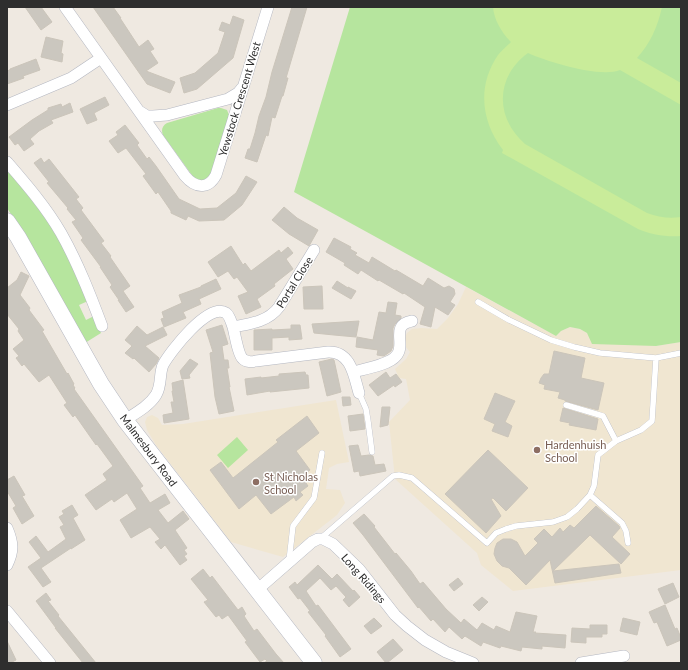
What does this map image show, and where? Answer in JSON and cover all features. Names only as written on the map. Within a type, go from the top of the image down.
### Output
[{"type":"main road","name":"Malmesbury Road","points":[[7,221],[18,237],[101,384],[125,420],[314,663]]},
{"type":"street","points":[[65,7],[138,112],[147,116],[168,115],[228,99],[238,93],[243,85]]},
{"type":"street","name":"Yewstock Crescent West","points":[[138,112],[189,180],[196,185],[203,186],[211,182],[216,175],[268,7]]},
{"type":"street","points":[[7,105],[71,78],[101,58]]},
{"type":"street","points":[[7,162],[43,206],[60,232],[78,266],[91,308],[102,326]]},
{"type":"street","name":"Portal Close","points":[[233,327],[259,321],[273,314],[279,308],[314,250]]},
{"type":"street","points":[[125,420],[149,403],[155,396],[161,382],[161,371],[163,365],[181,340],[195,325],[208,316],[221,312],[224,312],[230,318],[240,354],[245,360],[256,362],[332,352],[338,353],[344,356],[349,362],[360,393]]},
{"type":"street","points":[[353,372],[383,364],[395,358],[400,350],[399,337],[402,327],[405,323],[412,321]]},
{"type":"street","points":[[7,528],[12,544],[10,559],[7,565]]},
{"type":"street","points":[[257,590],[310,543],[320,539]]},
{"type":"street","name":"Long Ridings","points":[[320,539],[326,540],[337,547],[359,569],[395,615],[412,631],[446,652],[473,663]]},
{"type":"street","points":[[7,611],[50,663]]},
{"type":"street","points":[[581,663],[602,661],[624,656]]},
{"type":"lane","points":[[478,302],[509,320],[551,340],[600,353],[656,358],[681,354]]},
{"type":"lane","points":[[320,539],[394,476],[412,478],[487,543],[496,533],[506,529],[516,526],[553,522],[567,517],[590,495],[594,486],[598,455],[616,441],[641,430],[652,421],[656,358]]},
{"type":"lane","points":[[360,393],[366,409],[372,452]]},
{"type":"lane","points":[[566,405],[603,416],[616,441]]},
{"type":"lane","points":[[288,563],[293,526],[314,498],[322,453]]},
{"type":"lane","points":[[590,495],[622,523],[626,531],[628,543]]},
{"type":"shaded area","name":"Hardenhuish School","points":[[466,287],[556,336],[561,331],[570,327],[580,329],[587,333],[656,346],[681,342],[681,570],[513,591],[481,565],[477,553],[395,479],[389,422],[410,400],[406,379],[399,378],[395,369],[406,359],[410,352],[405,346],[404,340],[407,333],[412,329],[437,329],[448,318],[458,304]]},
{"type":"shaded area","name":"St Nicholas School","points":[[336,400],[349,462],[337,464],[329,468],[326,489],[340,490],[345,503],[337,515],[283,557],[231,542],[156,445],[147,430],[145,422],[147,417],[152,415],[158,418],[162,425],[183,424]]},
{"type":"green space","points":[[350,7],[681,7],[681,342],[656,346],[592,344],[587,333],[580,329],[570,327],[561,331],[556,336],[294,192]]},
{"type":"green space","points":[[493,7],[662,7],[653,34],[646,47],[637,58],[681,83],[681,105],[620,70],[611,72],[587,71],[548,61],[528,53],[517,63],[509,74],[505,85],[503,98],[504,110],[508,122],[515,134],[525,144],[647,213],[655,216],[672,218],[681,217],[681,236],[659,235],[638,229],[502,153],[503,150],[490,127],[484,103],[487,79],[491,67],[498,55],[511,42],[499,26]]},
{"type":"green space","points":[[218,108],[227,110],[229,115],[211,176],[202,182],[194,178],[163,135],[162,128],[167,123]]},
{"type":"green space","points":[[7,168],[57,233],[88,301],[79,305],[86,320],[94,316],[101,333],[85,343],[28,240],[7,208]]},
{"type":"green space","points":[[237,437],[248,450],[228,468],[217,455]]},
{"type":"building","points":[[25,7],[41,7],[52,22],[41,30]]},
{"type":"building","points":[[93,7],[113,7],[139,47],[148,40],[154,49],[150,51],[158,63],[146,71],[175,82],[170,93],[147,84]]},
{"type":"building","points":[[292,7],[307,7],[286,78],[288,78],[283,96],[275,118],[272,117],[268,136],[266,135],[257,162],[245,158],[248,149],[250,149],[255,133]]},
{"type":"building","points":[[233,16],[244,20],[233,58],[197,89],[184,93],[180,78],[195,73],[218,53],[225,32],[219,30],[222,22],[230,25]]},
{"type":"building","points":[[46,37],[63,41],[61,53],[63,54],[62,62],[41,57]]},
{"type":"building","points":[[36,59],[40,70],[7,84],[7,71]]},
{"type":"building","points":[[105,97],[109,105],[94,113],[97,120],[87,124],[80,109]]},
{"type":"building","points":[[70,103],[73,112],[51,120],[53,123],[39,131],[30,139],[34,144],[24,151],[18,143],[15,145],[9,137],[48,110],[48,108],[61,104],[62,107]]},
{"type":"building","points":[[125,125],[139,143],[137,145],[147,159],[149,157],[179,199],[200,209],[217,208],[236,193],[246,176],[257,182],[242,205],[224,220],[199,221],[188,216],[186,220],[171,213],[158,192],[156,194],[143,176],[146,174],[126,148],[118,153],[109,141],[118,135],[116,132]]},
{"type":"building","points":[[41,158],[44,163],[49,159],[79,197],[76,199],[83,208],[81,210],[104,241],[101,243],[130,286],[123,291],[134,307],[126,312],[110,287],[112,285],[101,267],[81,240],[83,238],[72,222],[76,220],[47,183],[49,182],[34,163]]},
{"type":"building","points":[[284,207],[297,218],[318,230],[309,246],[289,234],[272,220]]},
{"type":"building","points":[[334,238],[351,247],[350,249],[357,253],[355,255],[369,263],[372,257],[423,286],[428,278],[444,288],[449,286],[454,289],[455,294],[450,302],[455,305],[448,315],[435,307],[431,327],[420,324],[425,307],[404,293],[403,294],[379,280],[378,281],[361,270],[358,274],[344,265],[345,263],[326,252]]},
{"type":"building","points":[[231,246],[243,265],[245,263],[251,271],[279,250],[281,253],[288,247],[293,253],[286,259],[293,269],[274,284],[275,286],[257,299],[261,307],[246,314],[238,296],[248,292],[237,277],[234,279],[228,271],[218,277],[208,262]]},
{"type":"building","points":[[21,272],[29,276],[20,295],[44,330],[42,331],[74,384],[74,389],[143,486],[140,488],[150,503],[165,494],[170,503],[158,510],[168,523],[183,511],[189,519],[175,530],[187,548],[184,550],[187,554],[184,556],[187,560],[180,565],[165,545],[161,549],[155,542],[160,539],[150,527],[131,538],[120,520],[137,509],[127,493],[114,502],[112,499],[96,510],[85,495],[107,480],[103,474],[113,466],[75,415],[73,417],[64,405],[67,403],[49,375],[39,382],[24,364],[22,366],[16,358],[19,356],[13,349],[24,340],[18,331],[19,329],[7,314],[7,288],[17,280]]},
{"type":"building","points":[[216,279],[221,289],[199,299],[201,304],[183,312],[186,318],[164,327],[161,319],[164,318],[162,312],[182,303],[179,295],[201,287]]},
{"type":"building","points":[[337,281],[356,291],[351,299],[332,288]]},
{"type":"building","points":[[322,286],[323,309],[304,309],[303,287]]},
{"type":"building","points":[[388,302],[397,303],[395,315],[401,316],[393,328],[393,346],[391,351],[384,356],[377,355],[378,350],[356,347],[357,337],[373,340],[379,312],[386,313]]},
{"type":"building","points":[[359,321],[356,337],[314,333],[312,324]]},
{"type":"building","points":[[222,325],[228,344],[222,346],[224,360],[228,360],[229,368],[227,368],[229,387],[234,411],[219,414],[215,397],[210,353],[213,352],[206,330]]},
{"type":"building","points":[[291,325],[300,325],[302,339],[289,340],[289,337],[272,338],[272,350],[254,350],[254,330],[291,329]]},
{"type":"building","points":[[137,326],[147,335],[163,327],[167,335],[145,346],[159,358],[149,372],[134,358],[133,359],[125,353],[132,346],[125,340]]},
{"type":"building","points":[[554,351],[585,358],[581,378],[604,383],[598,410],[558,398],[560,392],[544,389],[545,385],[539,383],[544,374],[549,374]]},
{"type":"building","points":[[190,359],[198,364],[189,375],[190,378],[182,379],[180,371]]},
{"type":"building","points":[[332,359],[334,360],[341,392],[327,396],[319,362]]},
{"type":"building","points":[[305,372],[306,375],[308,375],[309,388],[270,391],[247,395],[245,379]]},
{"type":"building","points":[[386,372],[390,378],[396,374],[402,382],[395,387],[394,385],[378,396],[369,385]]},
{"type":"building","points":[[183,380],[189,419],[164,423],[163,415],[173,413],[171,402],[174,402],[172,383]]},
{"type":"building","points":[[495,393],[515,401],[505,422],[512,426],[508,437],[492,431],[495,424],[484,419]]},
{"type":"building","points":[[342,397],[350,397],[351,405],[343,406]]},
{"type":"building","points":[[382,407],[390,407],[388,425],[380,427]]},
{"type":"building","points":[[563,408],[598,419],[596,430],[569,425],[570,423],[560,421]]},
{"type":"building","points":[[363,414],[365,429],[350,431],[348,416]]},
{"type":"building","points":[[307,416],[319,433],[296,451],[310,470],[302,477],[308,486],[300,492],[303,495],[296,501],[294,497],[271,514],[256,495],[239,509],[210,470],[221,462],[233,478],[278,442],[276,440]]},
{"type":"building","points":[[358,445],[361,456],[373,456],[375,465],[384,464],[386,471],[360,476],[359,471],[354,472],[349,446]]},
{"type":"building","points":[[488,450],[528,488],[506,511],[493,498],[491,499],[501,516],[486,533],[445,494]]},
{"type":"building","points":[[14,476],[25,495],[22,496],[34,516],[22,524],[13,508],[16,506],[7,491],[7,480]]},
{"type":"building","points":[[72,505],[78,515],[73,518],[85,540],[41,568],[51,582],[43,587],[28,567],[41,558],[29,542],[36,536],[48,552],[66,539],[60,527],[64,525],[59,517],[64,514],[62,511]]},
{"type":"building","points":[[596,506],[619,526],[620,528],[612,537],[630,554],[621,564],[590,535],[553,571],[619,564],[621,573],[555,583],[550,560],[526,585],[509,568],[502,566],[497,561],[494,554],[495,548],[497,543],[503,539],[511,539],[517,542],[525,556],[538,543],[534,539],[544,529],[552,537],[560,528],[563,532],[570,525],[574,528]]},
{"type":"building","points":[[364,514],[420,584],[423,582],[446,609],[461,623],[464,619],[477,630],[482,623],[494,630],[496,626],[510,632],[516,612],[537,616],[533,632],[566,635],[565,648],[542,646],[542,649],[522,647],[521,651],[501,646],[500,648],[483,642],[481,646],[465,636],[462,639],[449,627],[445,632],[433,619],[431,621],[419,607],[418,608],[353,523]]},
{"type":"building","points":[[318,565],[332,579],[337,574],[360,597],[349,607],[343,600],[346,597],[336,586],[331,590],[320,578],[306,591],[316,606],[318,605],[351,649],[340,657],[325,636],[326,635],[308,612],[310,611],[289,587],[295,582],[297,585]]},
{"type":"building","points":[[203,569],[210,578],[212,576],[238,610],[242,607],[246,614],[244,616],[254,631],[257,629],[284,663],[264,663],[267,661],[265,659],[260,662],[228,615],[222,619],[219,615],[216,617],[204,602],[208,600],[191,579]]},
{"type":"building","points":[[458,578],[463,584],[454,591],[449,585]]},
{"type":"building","points":[[673,583],[679,597],[665,604],[658,589]]},
{"type":"building","points":[[46,593],[51,600],[48,601],[59,615],[58,616],[96,663],[83,663],[55,628],[36,601]]},
{"type":"building","points":[[482,597],[488,602],[479,611],[473,605]]},
{"type":"building","points":[[665,605],[675,629],[677,628],[681,638],[681,640],[667,646],[657,622],[654,623],[649,612]]},
{"type":"building","points":[[374,618],[382,626],[371,634],[364,626]]},
{"type":"building","points":[[623,618],[640,622],[637,635],[620,631]]},
{"type":"building","points":[[590,625],[607,625],[607,634],[602,634],[602,637],[586,637],[586,643],[571,642],[572,628],[590,629]]},
{"type":"building","points":[[393,639],[403,650],[386,663],[377,652]]},
{"type":"building","points":[[7,641],[16,660],[10,663],[7,663]]},
{"type":"place","name":"Hardenhuish School","points":[[537,450]]},
{"type":"place","name":"St Nicholas School","points":[[256,482]]}]
